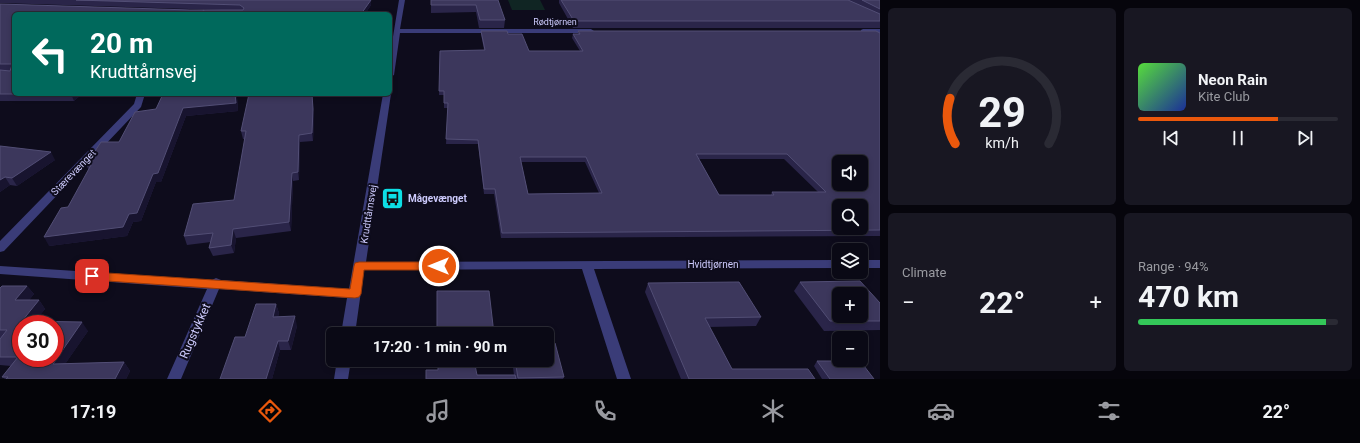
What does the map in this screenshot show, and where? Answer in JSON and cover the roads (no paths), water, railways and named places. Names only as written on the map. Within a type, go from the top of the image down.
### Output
[{"type":"street","points":[[392,62],[402,0]]},
{"type":"street","points":[[392,19],[399,20]]},
{"type":"street","name":"Rødtjørnen","points":[[397,31],[594,31]]},
{"type":"street","points":[[856,31],[880,31]]},
{"type":"street","name":"Stærevænget","points":[[0,248],[138,105],[140,96]]},
{"type":"street","name":"Krudttårnsvej","points":[[349,327],[387,96]]},
{"type":"street","name":"Hvidtjørnen","points":[[359,266],[832,264]]},
{"type":"street","points":[[868,264],[880,264]]},
{"type":"street","points":[[587,265],[624,379]]},
{"type":"street","points":[[0,270],[355,294]]},
{"type":"street","name":"Rugstykket","points":[[174,379],[216,284]]},
{"type":"street","points":[[341,379],[343,367]]},
{"type":"place","name":"Mågevænget","points":[[392,198]]}]
